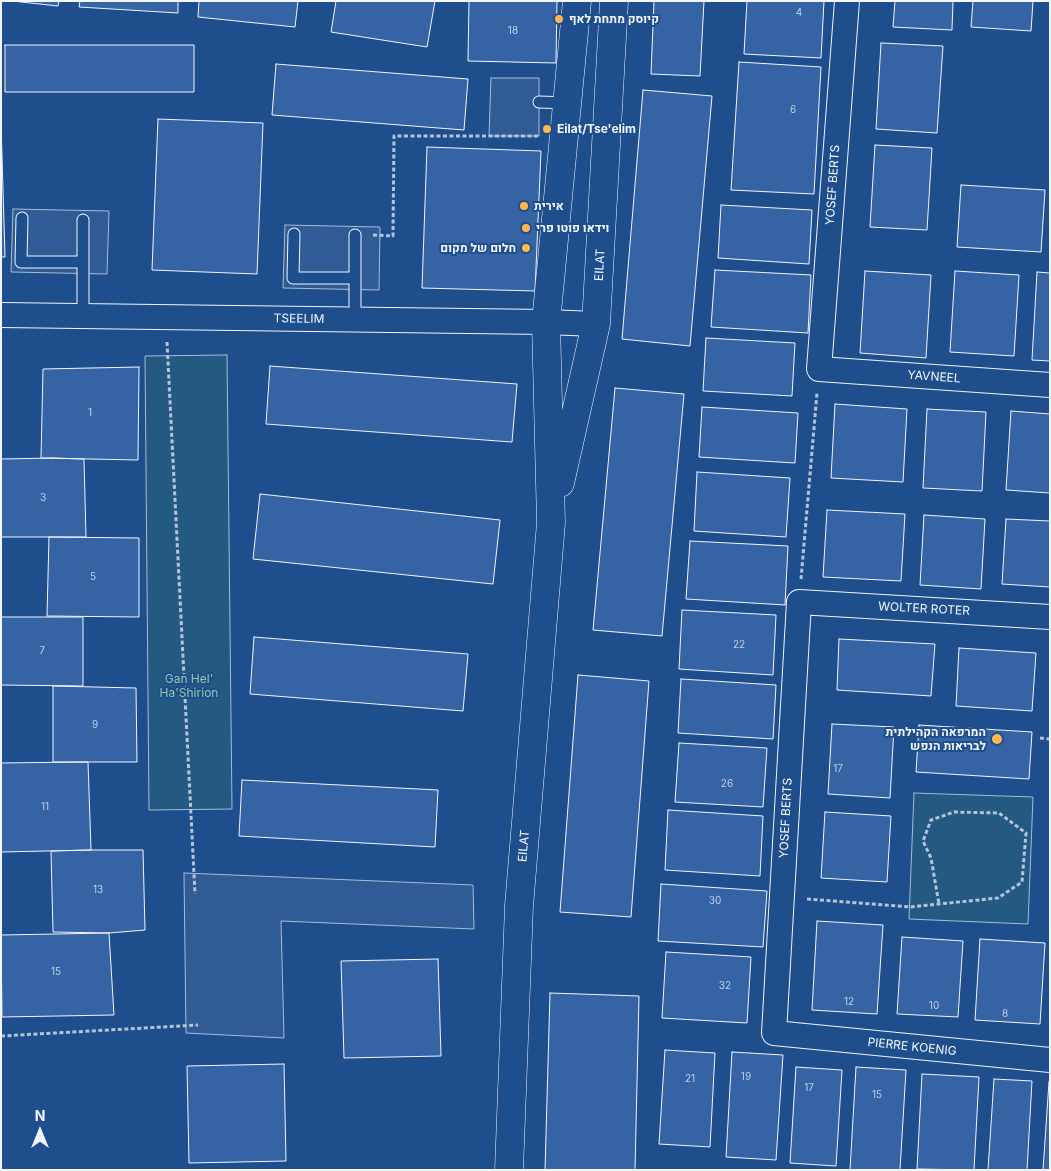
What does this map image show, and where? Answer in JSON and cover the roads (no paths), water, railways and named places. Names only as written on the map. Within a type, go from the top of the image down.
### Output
[{"type":"street","name":"EILAT","points":[[509,1170],[519,906],[551,523],[546,322],[577,1]]},
{"type":"street","name":"EILAT","points":[[551,523],[596,324],[614,1]]},
{"type":"street","name":"YOSEF BERTS","points":[[819,369],[846,1]]},
{"type":"street","name":"TSEELIM","points":[[1,315],[596,324]]},
{"type":"street","name":"YAVNEEL","points":[[819,369],[1050,385]]},
{"type":"street","name":"YOSEF BERTS","points":[[774,1034],[799,602]]},
{"type":"street","name":"WOLTER ROTER","points":[[799,602],[1050,617]]},
{"type":"street","name":"PIERRE KOENIG","points":[[774,1034],[1050,1060]]},
{"type":"lane","points":[[539,102],[567,103]]},
{"type":"lane","points":[[22,218],[21,262],[83,262]]},
{"type":"lane","points":[[83,220],[83,316]]},
{"type":"lane","points":[[294,234],[293,278],[355,278]]},
{"type":"lane","points":[[355,235],[355,319]]},
{"type":"place","name":"קיוסק מתחת לאף","points":[[559,19]]},
{"type":"place","name":"Eilat/Tse'elim","points":[[547,129]]},
{"type":"place","name":"אירית","points":[[524,206]]},
{"type":"place","name":"וידאו פוטו פרי","points":[[526,228]]},
{"type":"place","name":"חלום של מקום","points":[[526,248]]},
{"type":"place","name":"המרפאה הקהילתית לבריאות הנפש","points":[[997,739]]},
{"type":"park label","name":"Gan Hel' Ha'Shirion","points":[[189,686]]}]
